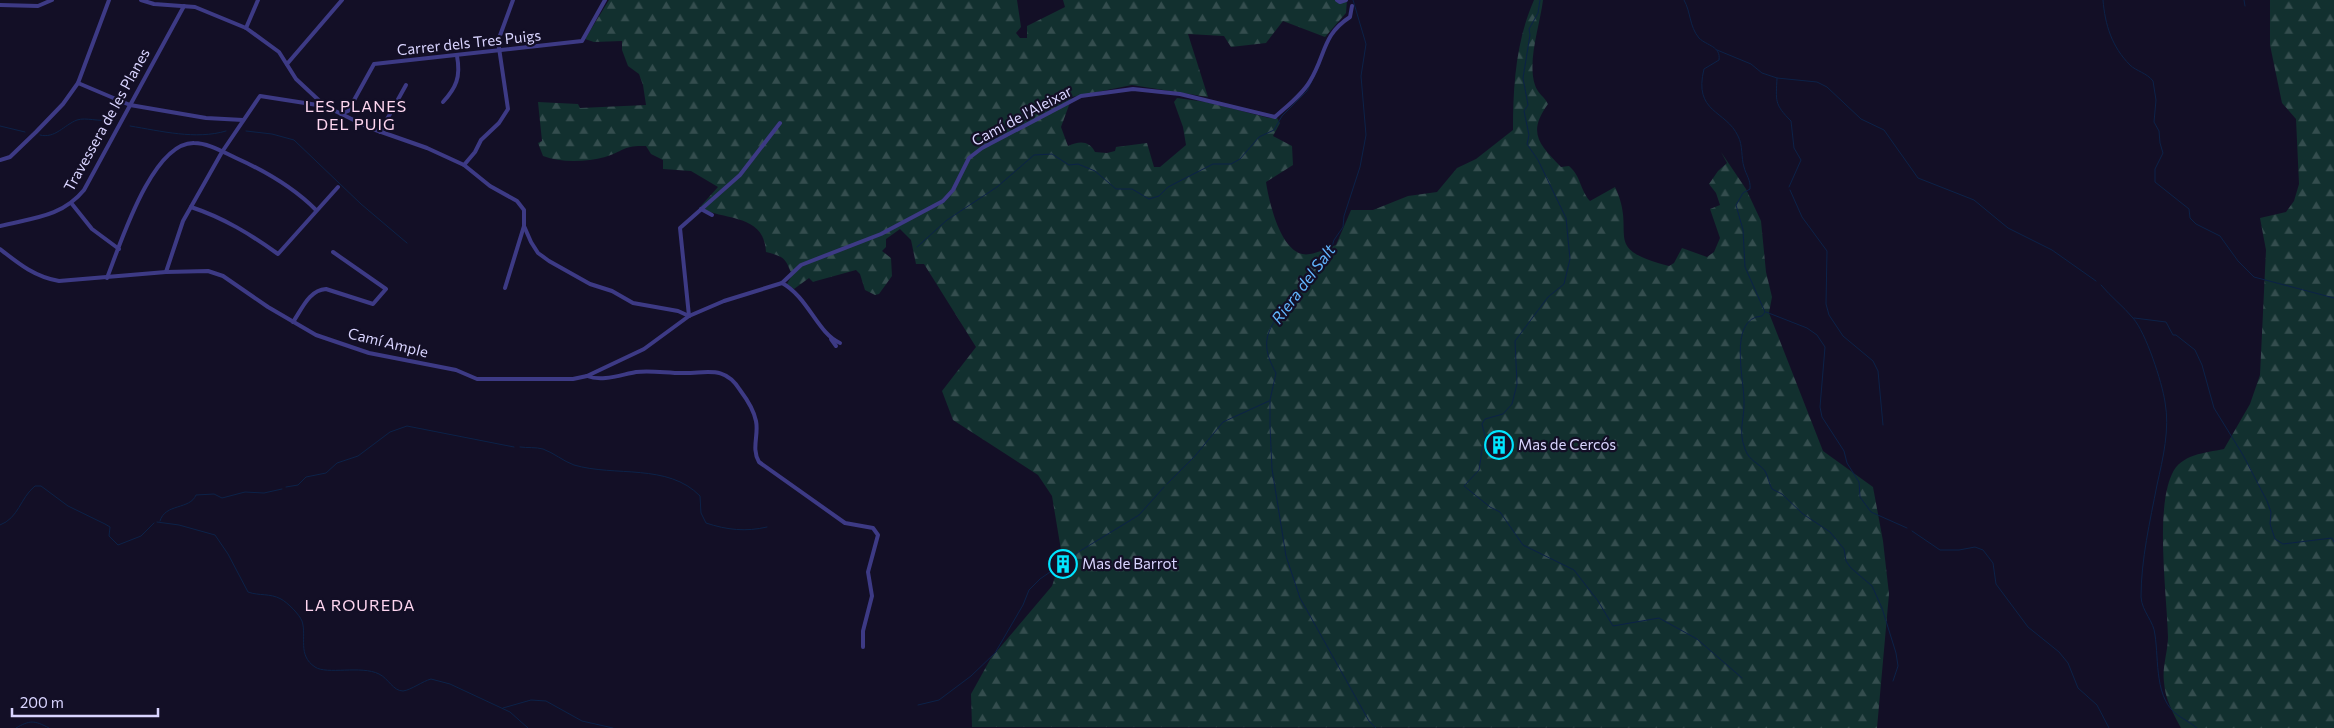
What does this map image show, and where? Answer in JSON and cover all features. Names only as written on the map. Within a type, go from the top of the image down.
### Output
[{"type":"street","points":[[0,5],[38,6],[52,0]]},
{"type":"street","points":[[0,160],[10,157],[36,132],[63,104],[78,83],[109,0]]},
{"type":"street","points":[[141,0],[210,12],[246,28],[279,52],[296,79],[325,106],[380,132],[427,148],[464,165],[490,186],[517,201],[524,210],[524,226],[505,288]]},
{"type":"street","points":[[246,28],[258,0]]},
{"type":"street","points":[[286,64],[342,0]]},
{"type":"street","points":[[464,165],[475,152],[481,140],[499,123],[508,109],[498,42],[513,0]]},
{"type":"street","name":"Carrer dels Tres Puigs","points":[[339,114],[348,111],[374,64],[582,41],[605,0]]},
{"type":"street","points":[[1337,0],[1340,2],[1346,0]]},
{"type":"street","name":"Travessera de les Planes","points":[[0,226],[58,212],[72,204],[84,190],[184,6]]},
{"type":"street","name":"Camí de l'Aleixar","points":[[689,316],[724,301],[782,283],[801,265],[881,234],[943,201],[954,190],[969,158],[1081,96],[1133,89],[1180,94],[1275,117],[1310,81],[1326,42],[1340,22],[1350,17],[1352,6]]},
{"type":"street","points":[[443,102],[455,89],[459,77],[457,56]]},
{"type":"street","points":[[78,83],[130,104],[206,118],[243,120]]},
{"type":"street","points":[[380,132],[406,85]]},
{"type":"street","points":[[166,272],[183,221],[222,152],[260,96],[325,106]]},
{"type":"street","points":[[689,316],[680,228],[740,175],[780,123]]},
{"type":"street","points":[[107,278],[145,188],[171,151],[180,145],[193,143],[222,152],[282,183],[316,210]]},
{"type":"street","points":[[191,207],[236,225],[278,254],[338,187]]},
{"type":"street","points":[[72,204],[92,229],[119,249]]},
{"type":"street","points":[[701,209],[712,215]]},
{"type":"street","points":[[524,226],[538,253],[590,284],[612,291],[633,303],[678,311],[689,316]]},
{"type":"street","name":"Camí Ample","points":[[0,249],[30,271],[44,278],[66,281],[166,272],[208,271],[223,276],[316,335],[368,353],[456,370],[477,379],[566,380],[587,376],[644,349],[689,316]]},
{"type":"street","points":[[293,322],[312,294],[319,289],[326,289],[373,304],[386,289],[333,252]]},
{"type":"street","points":[[782,283],[794,289],[807,304],[831,340],[838,344]]},
{"type":"street","points":[[587,376],[594,379],[638,372],[687,374],[711,371],[722,374],[734,381],[756,421],[754,450],[763,466],[846,523],[873,528],[878,535],[868,572],[872,596],[863,631],[863,647]]},
{"type":"green space","points":[[609,0],[1017,0],[1021,27],[1016,33],[1020,38],[1027,38],[1027,26],[1065,7],[1063,0],[1347,0],[1346,13],[1325,37],[1283,21],[1266,43],[1231,47],[1224,36],[1188,34],[1208,97],[1132,85],[1072,97],[1061,127],[1068,146],[1083,143],[1090,145],[1095,152],[1107,153],[1115,151],[1116,147],[1147,143],[1154,167],[1160,167],[1186,145],[1183,127],[1174,102],[1177,98],[1206,102],[1269,118],[1277,118],[1280,123],[1273,136],[1292,146],[1293,165],[1266,182],[1270,203],[1279,228],[1292,248],[1300,253],[1310,254],[1336,245],[1351,210],[1373,210],[1408,196],[1437,192],[1457,168],[1476,159],[1513,130],[1515,80],[1519,47],[1534,0],[1543,0],[1532,65],[1536,88],[1548,104],[1538,123],[1538,138],[1547,152],[1561,167],[1569,166],[1573,170],[1590,201],[1615,187],[1621,203],[1624,238],[1627,246],[1634,253],[1669,266],[1674,263],[1682,248],[1707,257],[1714,252],[1720,238],[1710,209],[1720,205],[1716,193],[1709,184],[1718,171],[1727,163],[1721,152],[1746,189],[1761,221],[1766,272],[1772,297],[1769,313],[1823,451],[1873,487],[1883,541],[1889,594],[1877,728],[972,727],[971,694],[991,658],[1052,586],[1062,556],[1052,496],[1038,475],[953,420],[942,391],[976,347],[924,264],[916,264],[911,240],[900,229],[886,239],[886,247],[882,251],[891,258],[892,276],[879,294],[875,295],[865,290],[860,274],[856,270],[813,282],[809,278],[794,289],[787,284],[792,275],[788,265],[780,257],[766,252],[764,240],[759,231],[752,225],[699,208],[718,187],[691,171],[663,169],[663,160],[651,154],[646,146],[628,147],[605,157],[582,161],[558,160],[543,156],[538,143],[542,141],[538,102],[578,104],[580,108],[646,105],[639,74],[628,66],[622,50],[622,41],[594,42],[585,39]]},
{"type":"green space","points":[[2270,0],[2334,0],[2334,728],[2181,728],[2168,700],[2164,676],[2168,637],[2163,553],[2164,509],[2167,490],[2172,474],[2181,462],[2202,453],[2224,449],[2250,404],[2260,375],[2266,250],[2260,218],[2286,212],[2294,201],[2299,184],[2296,119],[2282,103],[2270,45]]},
{"type":"waterway","name":"Riera del Salt","points":[[1353,0],[1366,44],[1361,76],[1366,135],[1360,167],[1344,216],[1343,227],[1334,240],[1330,253],[1320,261],[1272,325],[1267,341],[1267,350],[1276,373],[1270,400],[1272,469],[1286,556],[1300,598],[1369,721],[1376,728]]},
{"type":"waterway","points":[[1540,0],[1538,13],[1529,29],[1530,35],[1523,78],[1528,105],[1524,111],[1529,135],[1527,144],[1538,160],[1566,218],[1570,259],[1564,284],[1548,297],[1515,341],[1517,384],[1512,404],[1503,414],[1485,419],[1482,424],[1486,440],[1482,450],[1479,470],[1464,486],[1490,507],[1500,512],[1523,545],[1574,570],[1598,601],[1613,626],[1659,618],[1697,639],[1742,678]]},
{"type":"waterway","points":[[1684,0],[1699,38],[1718,52],[1719,60],[1704,69],[1703,94],[1707,103],[1733,127],[1738,136],[1741,143],[1743,163],[1750,183],[1750,189],[1743,193],[1736,205],[1743,230],[1745,267],[1765,312],[1762,316],[1751,319],[1741,339],[1740,352],[1744,394],[1742,431],[1745,449],[1749,456],[1763,468],[1772,489],[1782,494],[1803,514],[1830,532],[1844,549],[1846,561],[1851,568],[1872,586],[1882,608],[1896,653],[1898,666],[1893,681]]},
{"type":"waterway","points":[[2103,0],[2110,35],[2118,51],[2130,65],[2153,81],[2156,100],[2154,122],[2159,131],[2163,153],[2155,169],[2155,182],[2189,209],[2190,218],[2196,224],[2220,236],[2238,261],[2254,277],[2334,298]]},
{"type":"waterway","points":[[2244,0],[2245,6]]},
{"type":"waterway","points":[[1717,50],[1751,64],[1762,73],[1777,78],[1817,82],[1827,87],[1861,119],[1884,130],[1918,178],[1974,200],[2008,228],[2052,250],[2096,281]]},
{"type":"waterway","points":[[917,247],[947,220],[997,187],[1034,155],[1052,154],[1069,165],[1078,164],[1095,171],[1116,189],[1132,189],[1149,199],[1159,196],[1168,187],[1213,164],[1231,164],[1240,159],[1259,137],[1274,130],[1282,116],[1307,91],[1320,64]]},
{"type":"waterway","points":[[1777,78],[1777,102],[1781,110],[1791,121],[1794,148],[1801,160],[1789,187]]},
{"type":"waterway","points":[[40,135],[50,135],[81,119],[110,120]]},
{"type":"waterway","points":[[0,126],[25,132]]},
{"type":"waterway","points":[[130,126],[191,135],[215,134],[226,131]]},
{"type":"waterway","points":[[246,131],[272,134],[294,140],[361,204],[407,243]]},
{"type":"waterway","points":[[1790,190],[1802,217],[1827,251],[1826,304],[1829,315],[1843,336],[1873,361],[1878,371],[1883,425]]},
{"type":"waterway","points":[[2101,285],[2138,325],[2153,358],[2163,393],[2167,423],[2165,443],[2146,541],[2141,597],[2143,607],[2153,625],[2159,679],[2165,700],[2171,709],[2197,728]]},
{"type":"waterway","points":[[1766,312],[1807,328],[1817,335],[1825,347],[1820,407],[1822,417],[1844,451],[1847,463],[1859,482],[1860,497],[1871,512],[1907,528]]},
{"type":"waterway","points":[[2134,318],[2166,322],[2173,335],[2176,335],[2195,350],[2202,365],[2214,408],[2243,455],[2267,501],[2271,512],[2270,524],[2275,539],[2283,544],[2332,538],[2334,542]]},
{"type":"waterway","points":[[1167,484],[1195,456],[1223,422],[1269,401]]},
{"type":"waterway","points":[[286,487],[298,485],[306,477],[326,473],[337,463],[358,456],[390,432],[407,426],[514,447]]},
{"type":"waterway","points":[[520,447],[543,449],[574,465],[657,475],[673,479],[687,486],[700,496],[701,513],[706,523],[736,530],[767,527]]},
{"type":"waterway","points":[[0,525],[11,518],[35,486],[41,486],[68,506],[110,527],[109,536],[118,545],[141,536],[154,523]]},
{"type":"waterway","points":[[918,705],[939,700],[971,676],[995,653],[1023,605],[1029,590],[1040,579],[1080,551],[1139,515],[1164,487]]},
{"type":"waterway","points":[[160,521],[167,511],[189,503],[196,495],[214,494],[222,498],[245,492],[264,493],[282,489]]},
{"type":"waterway","points":[[157,522],[179,525],[215,535],[228,554],[248,592],[281,599],[298,615],[302,621],[304,651],[309,662],[315,667],[328,670],[372,671],[382,676],[396,689],[403,691],[431,679],[450,684],[510,712],[528,728]]},
{"type":"waterway","points":[[1912,531],[1940,550],[1959,550],[1975,547],[1983,550],[1993,563],[1996,584],[2028,627],[2059,652],[2068,663],[2078,688],[2097,705],[2109,728]]},
{"type":"waterway","points":[[503,708],[531,700],[546,701],[582,721],[613,728]]},
{"type":"waterway","points":[[16,728],[32,722],[49,728]]},
{"type":"place","name":"Mas de Cercós","points":[[1499,445]]},
{"type":"place","name":"Mas de Barrot","points":[[1063,564]]},
{"type":"district","name":"LES PLANES DEL PUIG","points":[[356,115]]},
{"type":"district","name":"LA ROUREDA","points":[[360,605]]}]
